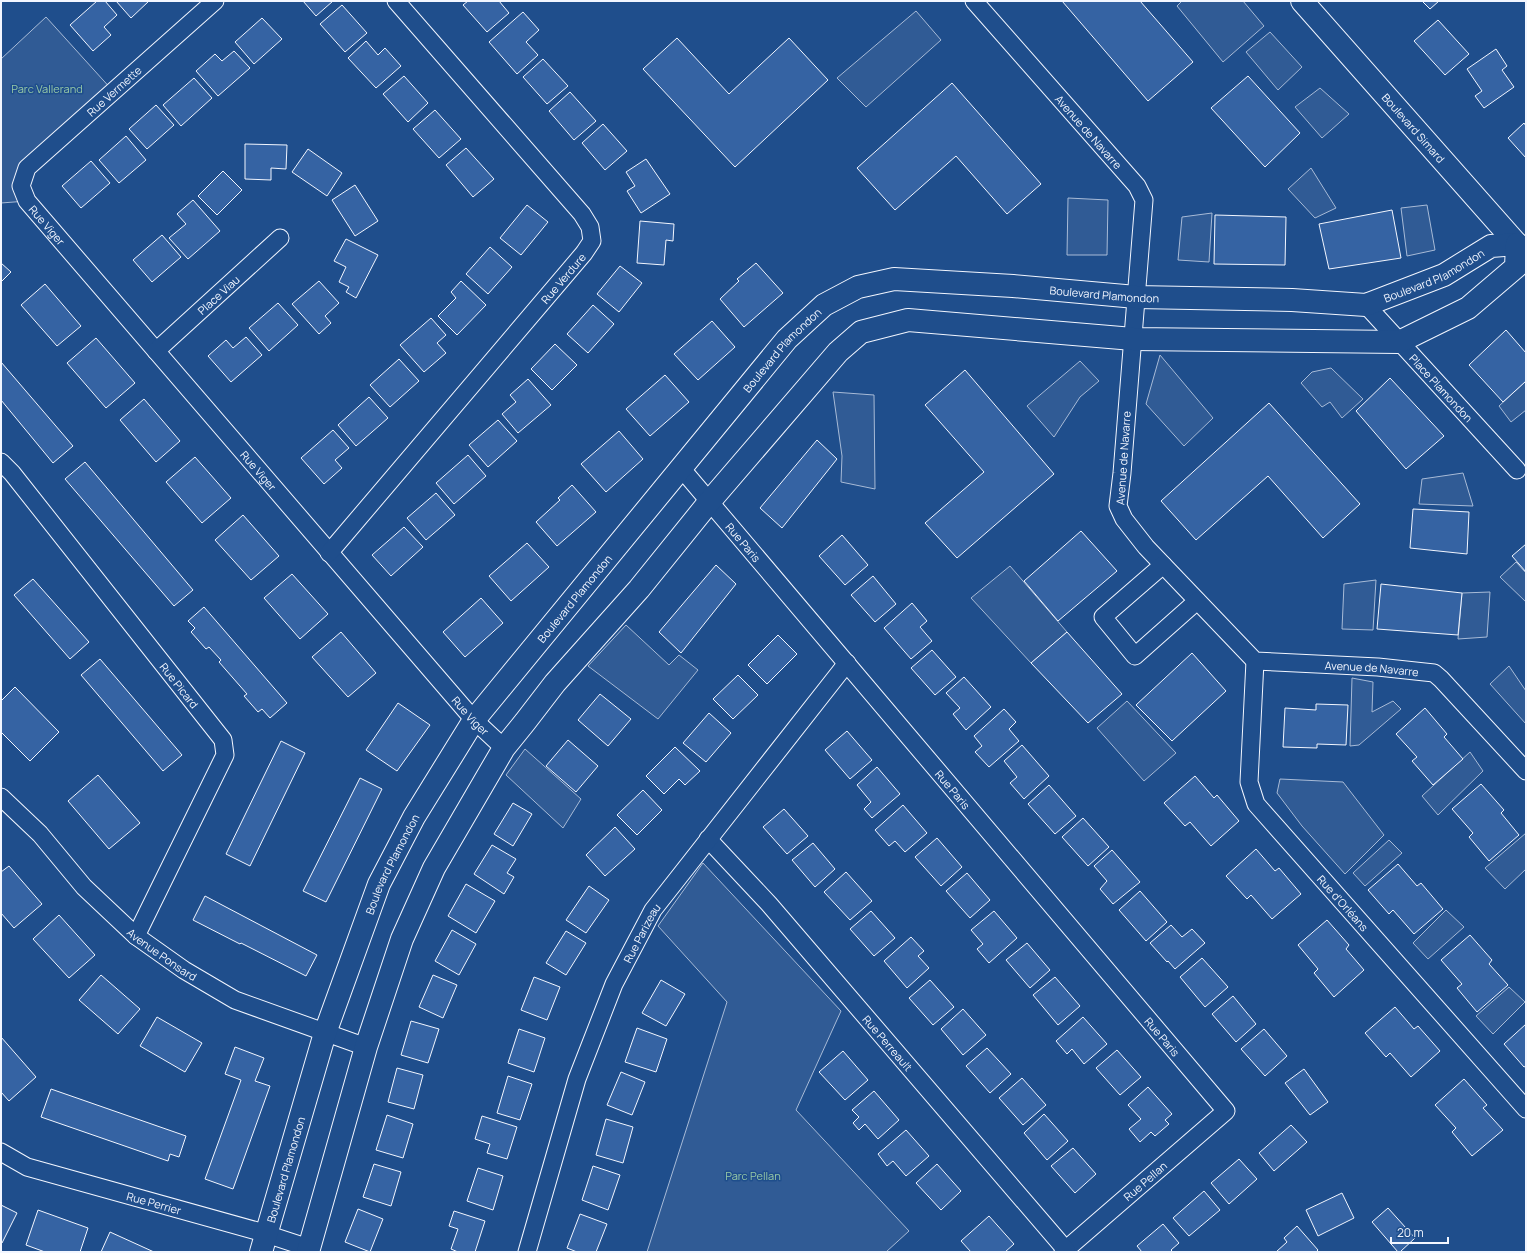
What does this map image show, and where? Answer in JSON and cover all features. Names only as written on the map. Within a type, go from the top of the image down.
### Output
[{"type":"street","name":"Rue Vermette","points":[[21,186],[27,168],[215,1]]},
{"type":"street","name":"Rue Verdure","points":[[329,553],[584,253],[592,241],[590,228],[582,214],[396,1]]},
{"type":"street","name":"Avenue de Navarre","points":[[974,1],[1137,186],[1144,200],[1144,216],[1118,506],[1124,519],[1146,547],[1255,661],[1378,667],[1434,673],[1451,688],[1526,772]]},
{"type":"street","name":"Boulevard Simard","points":[[1302,1],[1523,245]]},
{"type":"street","name":"Rue Viger","points":[[21,186],[27,201],[329,553],[474,720],[504,748]]},
{"type":"street","name":"Place Viau","points":[[156,351],[280,238]]},
{"type":"street","name":"Boulevard Plamondon","points":[[264,1243],[325,1033],[379,884],[414,817],[474,720],[787,339],[824,305],[858,287],[894,279],[1013,286],[1136,297],[1292,300],[1366,305],[1444,275],[1491,246],[1523,245]]},
{"type":"street","points":[[308,1250],[366,1047],[402,939],[434,868],[504,748],[555,684],[639,589],[710,501],[838,352],[861,332],[908,320],[1133,339],[1399,342],[1468,308],[1516,267],[1523,245]]},
{"type":"street","name":"Place Plamondon","points":[[1366,305],[1517,470]]},
{"type":"street","name":"Rue Picard","points":[[1,462],[12,473],[223,740],[225,755],[136,936]]},
{"type":"street","name":"Rue Paris","points":[[681,468],[1226,1111]]},
{"type":"street","points":[[1163,565],[1103,617],[1135,656],[1197,601]]},
{"type":"street","name":"Rue d'Orléans","points":[[1255,661],[1249,782],[1256,804],[1526,1109]]},
{"type":"street","name":"Rue Parizeau","points":[[527,1252],[577,1079],[614,984],[653,910],[847,663]]},
{"type":"street","name":"Avenue Ponsard","points":[[1,797],[40,834],[84,887],[136,936],[184,970],[235,1000],[366,1047]]},
{"type":"street","name":"Rue Perreault","points":[[708,839],[769,904],[1065,1251]]},
{"type":"street","name":"Rue Pellan","points":[[1065,1251],[1226,1111]]},
{"type":"street","name":"Rue Perrier","points":[[1,1152],[27,1167],[264,1243],[308,1250]]},
{"type":"shaded area","points":[[1182,1],[1243,1],[1264,26],[1223,62],[1177,6]]},
{"type":"shaded area","points":[[916,11],[941,40],[866,107],[837,78]]},
{"type":"shaded area","name":"Parc Vallerand","points":[[46,17],[113,91],[27,168],[27,201],[1,203],[1,59]]},
{"type":"shaded area","points":[[1270,32],[1302,67],[1278,90],[1246,52]]},
{"type":"shaded area","points":[[1320,88],[1349,114],[1322,138],[1295,107]]},
{"type":"shaded area","points":[[1311,168],[1336,208],[1315,218],[1288,189]]},
{"type":"shaded area","points":[[1068,198],[1108,200],[1107,255],[1067,255]]},
{"type":"shaded area","points":[[1427,205],[1435,250],[1407,256],[1401,208]]},
{"type":"shaded area","points":[[1212,213],[1209,262],[1178,260],[1182,217]]},
{"type":"shaded area","points":[[1160,355],[1213,418],[1184,446],[1146,404]]},
{"type":"shaded area","points":[[1080,361],[1099,381],[1080,397],[1054,437],[1027,406]]},
{"type":"shaded area","points":[[1331,368],[1363,399],[1342,418],[1330,402],[1322,407],[1301,383],[1312,372]]},
{"type":"shaded area","points":[[1526,381],[1526,410],[1511,422],[1499,406]]},
{"type":"shaded area","points":[[833,392],[874,395],[875,489],[841,482],[842,456]]},
{"type":"shaded area","points":[[1463,473],[1473,506],[1419,504],[1422,479]]},
{"type":"shaded area","points":[[1516,562],[1526,573],[1526,602],[1500,577]]},
{"type":"shaded area","points":[[1010,566],[1067,632],[1031,663],[971,598]]},
{"type":"shaded area","points":[[1376,580],[1373,630],[1342,629],[1344,584]]},
{"type":"shaded area","points":[[1490,592],[1487,637],[1458,639],[1462,593]]},
{"type":"shaded area","points":[[626,625],[669,665],[679,655],[698,670],[658,719],[588,666]]},
{"type":"shaded area","points":[[1509,666],[1526,691],[1526,724],[1490,684]]},
{"type":"shaded area","points":[[1352,678],[1373,682],[1372,712],[1393,701],[1401,709],[1359,745],[1350,746]]},
{"type":"shaded area","points":[[1127,701],[1176,753],[1144,781],[1097,728]]},
{"type":"shaded area","points":[[525,749],[581,799],[563,828],[506,775]]},
{"type":"shaded area","points":[[1470,752],[1483,771],[1438,815],[1422,796]]},
{"type":"shaded area","points":[[1280,779],[1343,782],[1384,835],[1345,874],[1302,826],[1277,793]]},
{"type":"shaded area","points":[[1526,833],[1526,869],[1505,889],[1485,868]]},
{"type":"shaded area","points":[[1389,840],[1402,853],[1365,886],[1353,873]]},
{"type":"shaded area","name":"Parc Pellan","points":[[703,863],[841,1011],[796,1110],[909,1231],[886,1252],[647,1252],[727,1002],[658,926]]},
{"type":"shaded area","points":[[1446,910],[1464,927],[1428,959],[1413,943]]},
{"type":"shaded area","points":[[1509,987],[1525,1002],[1493,1034],[1476,1016]]},
{"type":"building","points":[[97,1],[105,1],[117,15],[104,27],[111,35],[93,51],[70,25]]},
{"type":"building","points":[[116,1],[149,1],[131,18]]},
{"type":"building","points":[[303,1],[333,1],[316,16]]},
{"type":"building","points":[[468,1],[499,1],[509,13],[487,32],[463,5]]},
{"type":"building","points":[[1062,1],[1140,1],[1193,62],[1148,101]]},
{"type":"building","points":[[1422,1],[1439,1],[1430,9]]},
{"type":"building","points":[[342,5],[367,33],[345,52],[320,24]]},
{"type":"building","points":[[523,12],[539,30],[526,42],[538,55],[517,74],[489,42]]},
{"type":"building","points":[[262,18],[282,39],[254,64],[235,42]]},
{"type":"building","points":[[1438,20],[1469,54],[1445,75],[1414,41]]},
{"type":"building","points":[[677,38],[729,94],[789,38],[828,80],[735,167],[643,69]]},
{"type":"building","points":[[366,41],[378,55],[385,48],[401,66],[376,88],[348,58]]},
{"type":"building","points":[[1496,49],[1507,66],[1502,70],[1514,87],[1484,108],[1475,96],[1482,91],[1467,69]]},
{"type":"building","points":[[234,51],[250,68],[218,96],[196,71],[215,54],[222,61]]},
{"type":"building","points":[[543,59],[568,86],[547,104],[523,77]]},
{"type":"building","points":[[404,76],[428,103],[408,122],[383,94]]},
{"type":"building","points":[[1248,76],[1300,133],[1265,167],[1211,108]]},
{"type":"building","points":[[194,78],[212,98],[181,126],[163,105]]},
{"type":"building","points":[[952,83],[1041,184],[1007,214],[956,156],[895,210],[857,168]]},
{"type":"building","points":[[570,92],[596,121],[574,140],[549,111]]},
{"type":"building","points":[[156,105],[174,125],[147,149],[129,129]]},
{"type":"building","points":[[435,110],[461,139],[439,158],[413,129]]},
{"type":"building","points":[[1524,123],[1526,126],[1526,158],[1508,138]]},
{"type":"building","points":[[603,124],[627,151],[605,170],[582,143]]},
{"type":"building","points":[[126,136],[146,160],[119,183],[99,160]]},
{"type":"building","points":[[245,144],[287,145],[286,169],[271,168],[271,180],[245,179]]},
{"type":"building","points":[[466,148],[494,179],[473,197],[446,165]]},
{"type":"building","points":[[308,149],[342,173],[327,196],[292,172]]},
{"type":"building","points":[[646,159],[670,194],[641,213],[627,191],[635,186],[626,172]]},
{"type":"building","points":[[91,161],[110,183],[81,208],[62,186]]},
{"type":"building","points":[[223,171],[242,190],[217,215],[198,196]]},
{"type":"building","points":[[355,185],[378,221],[355,236],[332,200]]},
{"type":"building","points":[[193,200],[220,231],[188,259],[169,238],[186,224],[177,214]]},
{"type":"building","points":[[527,205],[548,222],[521,255],[500,238]]},
{"type":"building","points":[[1392,210],[1401,258],[1329,269],[1319,224]]},
{"type":"building","points":[[1215,215],[1286,217],[1285,265],[1214,264]]},
{"type":"building","points":[[640,221],[674,224],[673,241],[666,240],[664,265],[637,263]]},
{"type":"building","points":[[162,235],[181,257],[152,282],[133,260]]},
{"type":"building","points":[[346,239],[378,255],[356,298],[346,292],[349,287],[339,282],[346,267],[334,261]]},
{"type":"building","points":[[490,247],[512,267],[488,294],[466,274]]},
{"type":"building","points":[[1,263],[11,272],[1,282]]},
{"type":"building","points":[[756,263],[783,293],[744,327],[720,299],[739,281],[737,279]]},
{"type":"building","points":[[620,266],[642,283],[619,312],[597,294]]},
{"type":"building","points":[[319,281],[339,303],[325,316],[331,323],[319,334],[292,304]]},
{"type":"building","points":[[461,281],[486,305],[457,335],[438,316],[456,298],[451,292]]},
{"type":"building","points":[[45,284],[81,326],[57,346],[21,305]]},
{"type":"building","points":[[278,303],[298,325],[269,351],[249,328]]},
{"type":"building","points":[[593,305],[614,324],[588,353],[567,334]]},
{"type":"building","points":[[431,318],[446,335],[437,343],[446,353],[424,372],[400,345]]},
{"type":"building","points":[[712,321],[735,347],[698,380],[674,354]]},
{"type":"building","points":[[1506,330],[1526,353],[1526,381],[1503,402],[1469,365]]},
{"type":"building","points":[[246,337],[262,355],[231,382],[208,356],[226,340],[233,348]]},
{"type":"building","points":[[96,338],[135,383],[106,408],[67,363]]},
{"type":"building","points":[[555,344],[577,365],[552,390],[531,369]]},
{"type":"building","points":[[399,359],[419,381],[390,407],[370,385]]},
{"type":"building","points":[[1,362],[73,446],[53,463],[1,400]]},
{"type":"building","points":[[965,370],[1054,474],[957,558],[925,523],[984,472],[925,405]]},
{"type":"building","points":[[665,375],[689,402],[650,436],[626,409]]},
{"type":"building","points":[[1390,378],[1444,436],[1406,469],[1356,411]]},
{"type":"building","points":[[528,379],[551,405],[518,433],[502,414],[516,402],[510,395]]},
{"type":"building","points":[[369,397],[388,418],[356,446],[338,425]]},
{"type":"building","points":[[144,399],[180,441],[156,462],[120,420]]},
{"type":"building","points":[[1269,403],[1360,504],[1323,538],[1268,476],[1196,540],[1161,501]]},
{"type":"building","points":[[498,420],[517,441],[488,467],[469,445]]},
{"type":"building","points":[[333,430],[349,448],[335,460],[342,468],[324,484],[301,458]]},
{"type":"building","points":[[619,431],[643,459],[606,492],[581,464]]},
{"type":"building","points":[[817,440],[837,459],[782,528],[760,508]]},
{"type":"building","points":[[468,455],[486,476],[454,504],[436,483]]},
{"type":"building","points":[[195,457],[231,498],[202,523],[166,482]]},
{"type":"building","points":[[85,462],[193,590],[174,606],[65,479]]},
{"type":"building","points":[[572,485],[596,512],[557,546],[536,522],[560,500],[558,498]]},
{"type":"building","points":[[436,493],[455,515],[426,540],[407,518]]},
{"type":"building","points":[[1413,509],[1469,512],[1467,554],[1410,548]]},
{"type":"building","points":[[243,515],[279,556],[251,580],[215,540]]},
{"type":"building","points":[[404,527],[423,547],[391,576],[372,555]]},
{"type":"building","points":[[1081,531],[1117,571],[1058,621],[1024,581]]},
{"type":"building","points":[[842,535],[868,565],[845,585],[819,556]]},
{"type":"building","points":[[527,543],[549,567],[511,601],[489,576]]},
{"type":"building","points":[[1526,544],[1526,572],[1512,556]]},
{"type":"building","points":[[716,565],[736,584],[681,653],[659,632]]},
{"type":"building","points":[[292,574],[328,614],[300,639],[264,598]]},
{"type":"building","points":[[873,576],[896,604],[875,622],[851,595]]},
{"type":"building","points":[[33,579],[89,642],[70,659],[14,595]]},
{"type":"building","points":[[1381,584],[1462,593],[1458,635],[1377,629]]},
{"type":"building","points":[[481,598],[503,623],[465,657],[443,632]]},
{"type":"building","points":[[912,603],[927,621],[920,627],[932,641],[911,659],[884,628]]},
{"type":"building","points":[[204,607],[287,703],[270,718],[262,709],[258,712],[244,696],[247,694],[219,662],[221,660],[209,647],[206,649],[191,632],[195,628],[188,621]]},
{"type":"building","points":[[341,632],[376,673],[348,697],[312,657]]},
{"type":"building","points":[[1067,632],[1122,694],[1088,723],[1031,663]]},
{"type":"building","points":[[778,635],[797,654],[767,684],[748,665]]},
{"type":"building","points":[[932,650],[956,677],[935,695],[911,668]]},
{"type":"building","points":[[1192,653],[1226,691],[1172,741],[1136,705]]},
{"type":"building","points":[[100,659],[182,755],[163,771],[81,675]]},
{"type":"building","points":[[738,675],[758,695],[733,719],[713,699]]},
{"type":"building","points":[[964,677],[991,707],[966,730],[953,714],[960,708],[946,693]]},
{"type":"building","points":[[15,687],[59,732],[30,761],[1,732],[1,701]]},
{"type":"building","points":[[600,694],[631,719],[608,746],[578,720]]},
{"type":"building","points":[[398,703],[430,725],[397,771],[366,750]]},
{"type":"building","points":[[1316,704],[1348,705],[1346,745],[1317,744],[1317,748],[1283,747],[1285,708],[1316,710]]},
{"type":"building","points":[[1425,708],[1447,734],[1444,737],[1463,759],[1433,785],[1412,761],[1417,757],[1396,734]]},
{"type":"building","points":[[1004,709],[1016,722],[1009,729],[1019,741],[989,767],[975,752],[982,746],[974,736]]},
{"type":"building","points":[[709,713],[731,733],[706,762],[683,743]]},
{"type":"building","points":[[847,731],[872,760],[850,779],[825,750]]},
{"type":"building","points":[[568,740],[598,766],[576,792],[546,766]]},
{"type":"building","points":[[281,741],[305,753],[250,866],[226,854]]},
{"type":"building","points":[[1022,745],[1049,776],[1024,799],[1010,783],[1017,777],[1004,761]]},
{"type":"building","points":[[675,747],[700,771],[685,785],[679,779],[664,794],[646,776]]},
{"type":"building","points":[[877,767],[900,794],[872,818],[864,809],[871,802],[857,785]]},
{"type":"building","points":[[98,775],[140,823],[109,849],[68,801]]},
{"type":"building","points":[[1195,776],[1214,798],[1217,795],[1239,821],[1211,846],[1190,822],[1185,826],[1164,803]]},
{"type":"building","points":[[360,778],[382,789],[326,902],[303,891]]},
{"type":"building","points":[[1481,784],[1504,810],[1501,813],[1519,835],[1489,861],[1469,837],[1473,833],[1452,809]]},
{"type":"building","points":[[1049,785],[1076,816],[1055,834],[1028,804]]},
{"type":"building","points":[[643,790],[662,810],[637,835],[617,815]]},
{"type":"building","points":[[513,803],[532,814],[513,846],[494,834]]},
{"type":"building","points":[[903,805],[927,833],[905,852],[895,841],[889,846],[875,830]]},
{"type":"building","points":[[784,809],[808,836],[787,854],[763,827]]},
{"type":"building","points":[[1083,818],[1109,847],[1088,866],[1062,837]]},
{"type":"building","points":[[615,827],[635,849],[605,876],[586,855]]},
{"type":"building","points":[[937,838],[962,867],[941,886],[915,857]]},
{"type":"building","points":[[813,843],[835,869],[815,887],[792,860]]},
{"type":"building","points":[[492,845],[516,859],[507,873],[514,877],[504,894],[474,874]]},
{"type":"building","points":[[1256,849],[1275,871],[1279,868],[1301,894],[1272,919],[1251,895],[1247,899],[1226,876]]},
{"type":"building","points":[[1112,850],[1140,882],[1113,904],[1100,889],[1107,881],[1094,866]]},
{"type":"building","points":[[1398,864],[1417,886],[1421,883],[1443,909],[1414,934],[1393,910],[1389,914],[1368,890]]},
{"type":"building","points":[[9,866],[42,904],[14,928],[1,913],[1,872]]},
{"type":"building","points":[[846,872],[872,901],[850,920],[824,892]]},
{"type":"building","points":[[967,873],[990,900],[970,918],[946,891]]},
{"type":"building","points":[[466,884],[495,901],[476,933],[448,916]]},
{"type":"building","points":[[589,886],[609,900],[586,933],[566,920]]},
{"type":"building","points":[[1140,891],[1167,922],[1146,941],[1119,910]]},
{"type":"building","points":[[205,896],[317,955],[306,976],[193,920]]},
{"type":"building","points":[[871,911],[895,938],[874,956],[850,929]]},
{"type":"building","points":[[994,911],[1017,938],[989,963],[977,949],[983,944],[971,930]]},
{"type":"building","points":[[59,915],[95,955],[69,978],[33,939]]},
{"type":"building","points":[[1327,920],[1349,945],[1346,949],[1364,970],[1334,997],[1314,973],[1318,969],[1298,945]]},
{"type":"building","points":[[1171,925],[1182,937],[1192,929],[1205,943],[1175,969],[1150,943]]},
{"type":"building","points":[[452,930],[476,944],[459,975],[435,961]]},
{"type":"building","points":[[566,931],[586,943],[566,975],[546,963]]},
{"type":"building","points":[[1470,935],[1492,960],[1489,964],[1508,985],[1477,1012],[1457,988],[1462,984],[1441,960]]},
{"type":"building","points":[[911,937],[924,951],[918,956],[929,968],[907,988],[884,961]]},
{"type":"building","points":[[1027,943],[1050,970],[1030,988],[1006,960]]},
{"type":"building","points":[[1202,958],[1228,987],[1205,1007],[1180,977]]},
{"type":"building","points":[[101,975],[140,1009],[118,1034],[79,1000]]},
{"type":"building","points":[[433,975],[457,985],[443,1018],[419,1007]]},
{"type":"building","points":[[534,977],[560,987],[547,1020],[521,1010]]},
{"type":"building","points":[[1055,977],[1080,1006],[1058,1025],[1033,995]]},
{"type":"building","points":[[661,980],[685,994],[666,1026],[642,1013]]},
{"type":"building","points":[[930,980],[954,1007],[933,1025],[909,998]]},
{"type":"building","points":[[1233,996],[1256,1024],[1236,1042],[1212,1014]]},
{"type":"building","points":[[1395,1007],[1414,1029],[1418,1026],[1440,1051],[1411,1077],[1390,1053],[1386,1057],[1365,1033]]},
{"type":"building","points":[[963,1009],[986,1035],[963,1055],[941,1029]]},
{"type":"building","points":[[157,1017],[202,1043],[185,1072],[140,1046]]},
{"type":"building","points":[[1083,1017],[1107,1044],[1084,1064],[1072,1049],[1067,1054],[1056,1041]]},
{"type":"building","points":[[411,1021],[439,1029],[428,1063],[401,1055]]},
{"type":"building","points":[[1526,1024],[1526,1066],[1524,1067],[1504,1044]]},
{"type":"building","points":[[637,1028],[667,1039],[656,1072],[625,1062]]},
{"type":"building","points":[[519,1029],[545,1038],[534,1072],[508,1063]]},
{"type":"building","points":[[1264,1029],[1287,1056],[1265,1076],[1241,1049]]},
{"type":"building","points":[[1,1037],[36,1077],[9,1101],[1,1092]]},
{"type":"building","points":[[235,1047],[264,1058],[255,1081],[270,1086],[233,1189],[205,1179],[241,1080],[225,1074]]},
{"type":"building","points":[[987,1048],[1011,1074],[990,1093],[966,1066]]},
{"type":"building","points":[[1117,1050],[1141,1077],[1120,1095],[1096,1068]]},
{"type":"building","points":[[843,1051],[868,1080],[845,1100],[819,1072]]},
{"type":"building","points":[[397,1068],[423,1075],[414,1109],[388,1102]]},
{"type":"building","points":[[1304,1069],[1328,1102],[1310,1115],[1285,1083]]},
{"type":"building","points":[[621,1072],[645,1082],[632,1115],[607,1105]]},
{"type":"building","points":[[508,1076],[532,1084],[520,1120],[497,1113]]},
{"type":"building","points":[[1022,1078],[1046,1105],[1023,1125],[999,1098]]},
{"type":"building","points":[[1464,1079],[1487,1105],[1483,1108],[1503,1130],[1472,1156],[1452,1132],[1456,1128],[1435,1105]]},
{"type":"building","points":[[1148,1087],[1172,1114],[1165,1120],[1169,1124],[1155,1136],[1151,1132],[1140,1142],[1129,1129],[1141,1119],[1128,1105]]},
{"type":"building","points":[[51,1089],[186,1136],[179,1157],[170,1154],[168,1161],[41,1117]]},
{"type":"building","points":[[874,1091],[899,1120],[878,1139],[865,1124],[859,1130],[853,1123],[859,1117],[852,1110]]},
{"type":"building","points":[[1044,1114],[1068,1141],[1047,1160],[1024,1133]]},
{"type":"building","points":[[387,1115],[413,1124],[403,1158],[376,1150]]},
{"type":"building","points":[[482,1116],[517,1127],[507,1159],[487,1153],[490,1144],[475,1139]]},
{"type":"building","points":[[606,1119],[633,1127],[623,1163],[596,1155]]},
{"type":"building","points":[[1291,1125],[1307,1142],[1274,1171],[1259,1153]]},
{"type":"building","points":[[906,1130],[929,1156],[906,1176],[893,1161],[887,1166],[878,1154]]},
{"type":"building","points":[[1073,1148],[1096,1174],[1075,1193],[1051,1166]]},
{"type":"building","points":[[1239,1159],[1257,1179],[1229,1204],[1211,1183]]},
{"type":"building","points":[[374,1164],[401,1172],[391,1206],[363,1197]]},
{"type":"building","points":[[937,1164],[961,1191],[941,1210],[916,1183]]},
{"type":"building","points":[[593,1166],[620,1175],[608,1210],[582,1200]]},
{"type":"building","points":[[478,1168],[503,1176],[493,1210],[467,1201]]},
{"type":"building","points":[[1204,1191],[1220,1210],[1189,1236],[1173,1218]]},
{"type":"building","points":[[1342,1193],[1354,1218],[1318,1236],[1306,1210]]},
{"type":"building","points":[[1,1205],[17,1213],[2,1243],[1,1243]]},
{"type":"building","points":[[1388,1208],[1415,1238],[1400,1252],[1398,1252],[1372,1222]]},
{"type":"building","points":[[358,1209],[383,1219],[370,1252],[345,1242]]},
{"type":"building","points":[[38,1210],[88,1228],[80,1252],[45,1252],[26,1245]]},
{"type":"building","points":[[454,1211],[485,1221],[475,1252],[458,1252],[451,1249],[458,1229],[449,1226]]},
{"type":"building","points":[[580,1214],[607,1224],[596,1252],[577,1252],[567,1248]]},
{"type":"building","points":[[989,1216],[1014,1244],[1005,1252],[971,1252],[961,1241]]},
{"type":"building","points":[[1163,1224],[1179,1243],[1171,1250],[1173,1252],[1142,1252],[1137,1246]]},
{"type":"building","points":[[1297,1226],[1318,1250],[1316,1252],[1276,1252],[1287,1242],[1284,1238]]},
{"type":"building","points":[[110,1232],[154,1252],[101,1252]]}]
